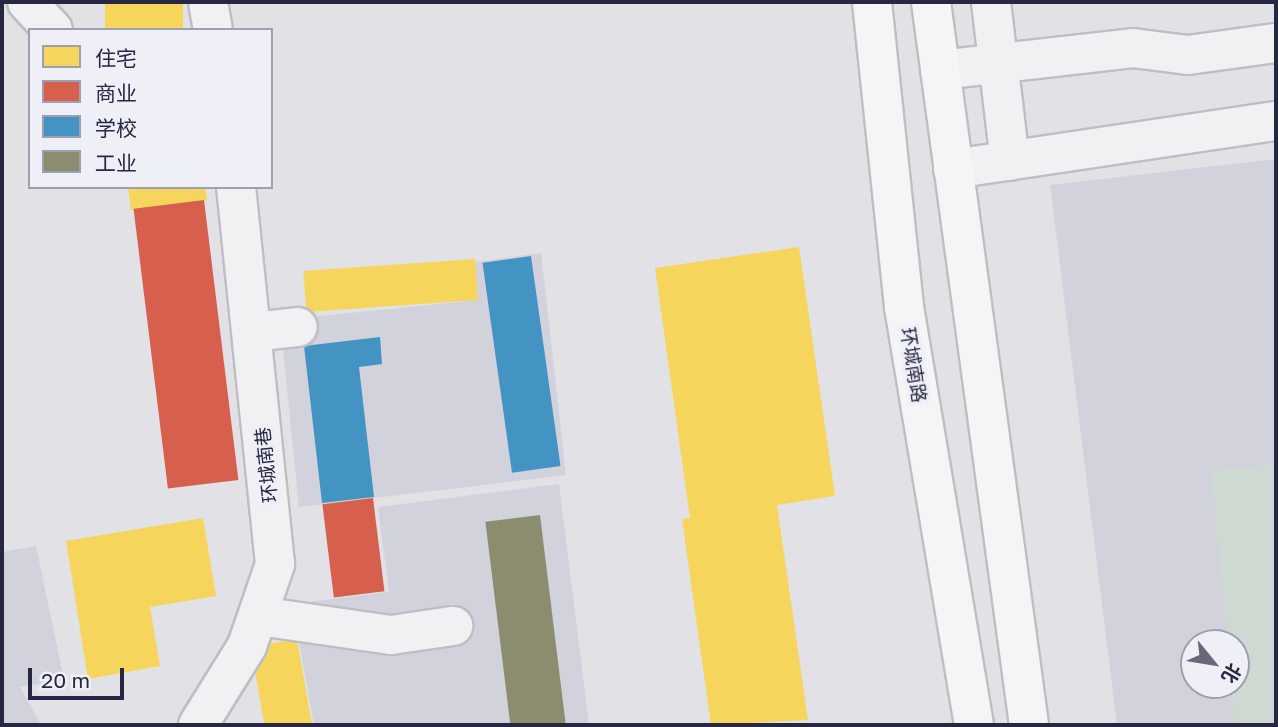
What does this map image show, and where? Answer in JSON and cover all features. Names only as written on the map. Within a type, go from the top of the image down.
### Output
[{"type":"main road","name":"环城南路","points":[[872,2],[904,307],[974,725]]},
{"type":"main road","points":[[931,2],[1029,725]]},
{"type":"street","points":[[27,2],[51,28]]},
{"type":"street","points":[[208,2],[213,28]]},
{"type":"street","points":[[990,2],[1010,161]]},
{"type":"street","points":[[940,70],[1133,48],[1170,37],[1276,23]]},
{"type":"street","points":[[1133,48],[1188,55],[1276,43]]},
{"type":"street","points":[[953,169],[1276,121]]},
{"type":"street","name":"环城南巷","points":[[198,725],[247,646],[275,564],[236,189]]},
{"type":"street","points":[[252,332],[298,327]]},
{"type":"street","points":[[258,616],[391,635],[453,626]]},
{"type":"shaded area","points":[[1276,159],[1276,725],[1117,725],[1050,185]]},
{"type":"shaded area","points":[[541,253],[566,475],[299,507],[280,320],[478,300],[474,262]]},
{"type":"shaded area","points":[[1276,464],[1276,725],[1235,725],[1232,699],[1250,699],[1250,629],[1227,629],[1211,471]]},
{"type":"shaded area","points":[[559,484],[589,725],[314,725],[292,604],[389,592],[378,507]]},
{"type":"shaded area","points":[[36,546],[64,680],[20,687],[41,725],[2,725],[2,552]]},
{"type":"building: 住宅","points":[[105,2],[183,2],[183,28],[105,28]]},
{"type":"building: 住宅","points":[[128,189],[205,189],[207,200],[131,210]]},
{"type":"building: 住宅","points":[[799,247],[835,496],[777,505],[808,720],[711,725],[682,519],[690,518],[655,268]]},
{"type":"building: 住宅","points":[[475,259],[478,300],[306,312],[303,271]]},
{"type":"building: 住宅","points":[[203,518],[216,596],[150,607],[160,666],[88,679],[66,541]]},
{"type":"building: 住宅","points":[[297,639],[312,725],[264,725],[251,647]]},
{"type":"building: 商业","points":[[204,200],[238,480],[168,489],[134,209]]},
{"type":"building: 商业","points":[[373,498],[384,591],[334,598],[322,504]]},
{"type":"building: 学校","points":[[531,256],[561,466],[512,473],[482,263]]},
{"type":"building: 学校","points":[[380,337],[382,364],[359,367],[374,497],[322,503],[304,346]]},
{"type":"building: 工业","points":[[540,515],[566,725],[510,725],[485,522]]}]
